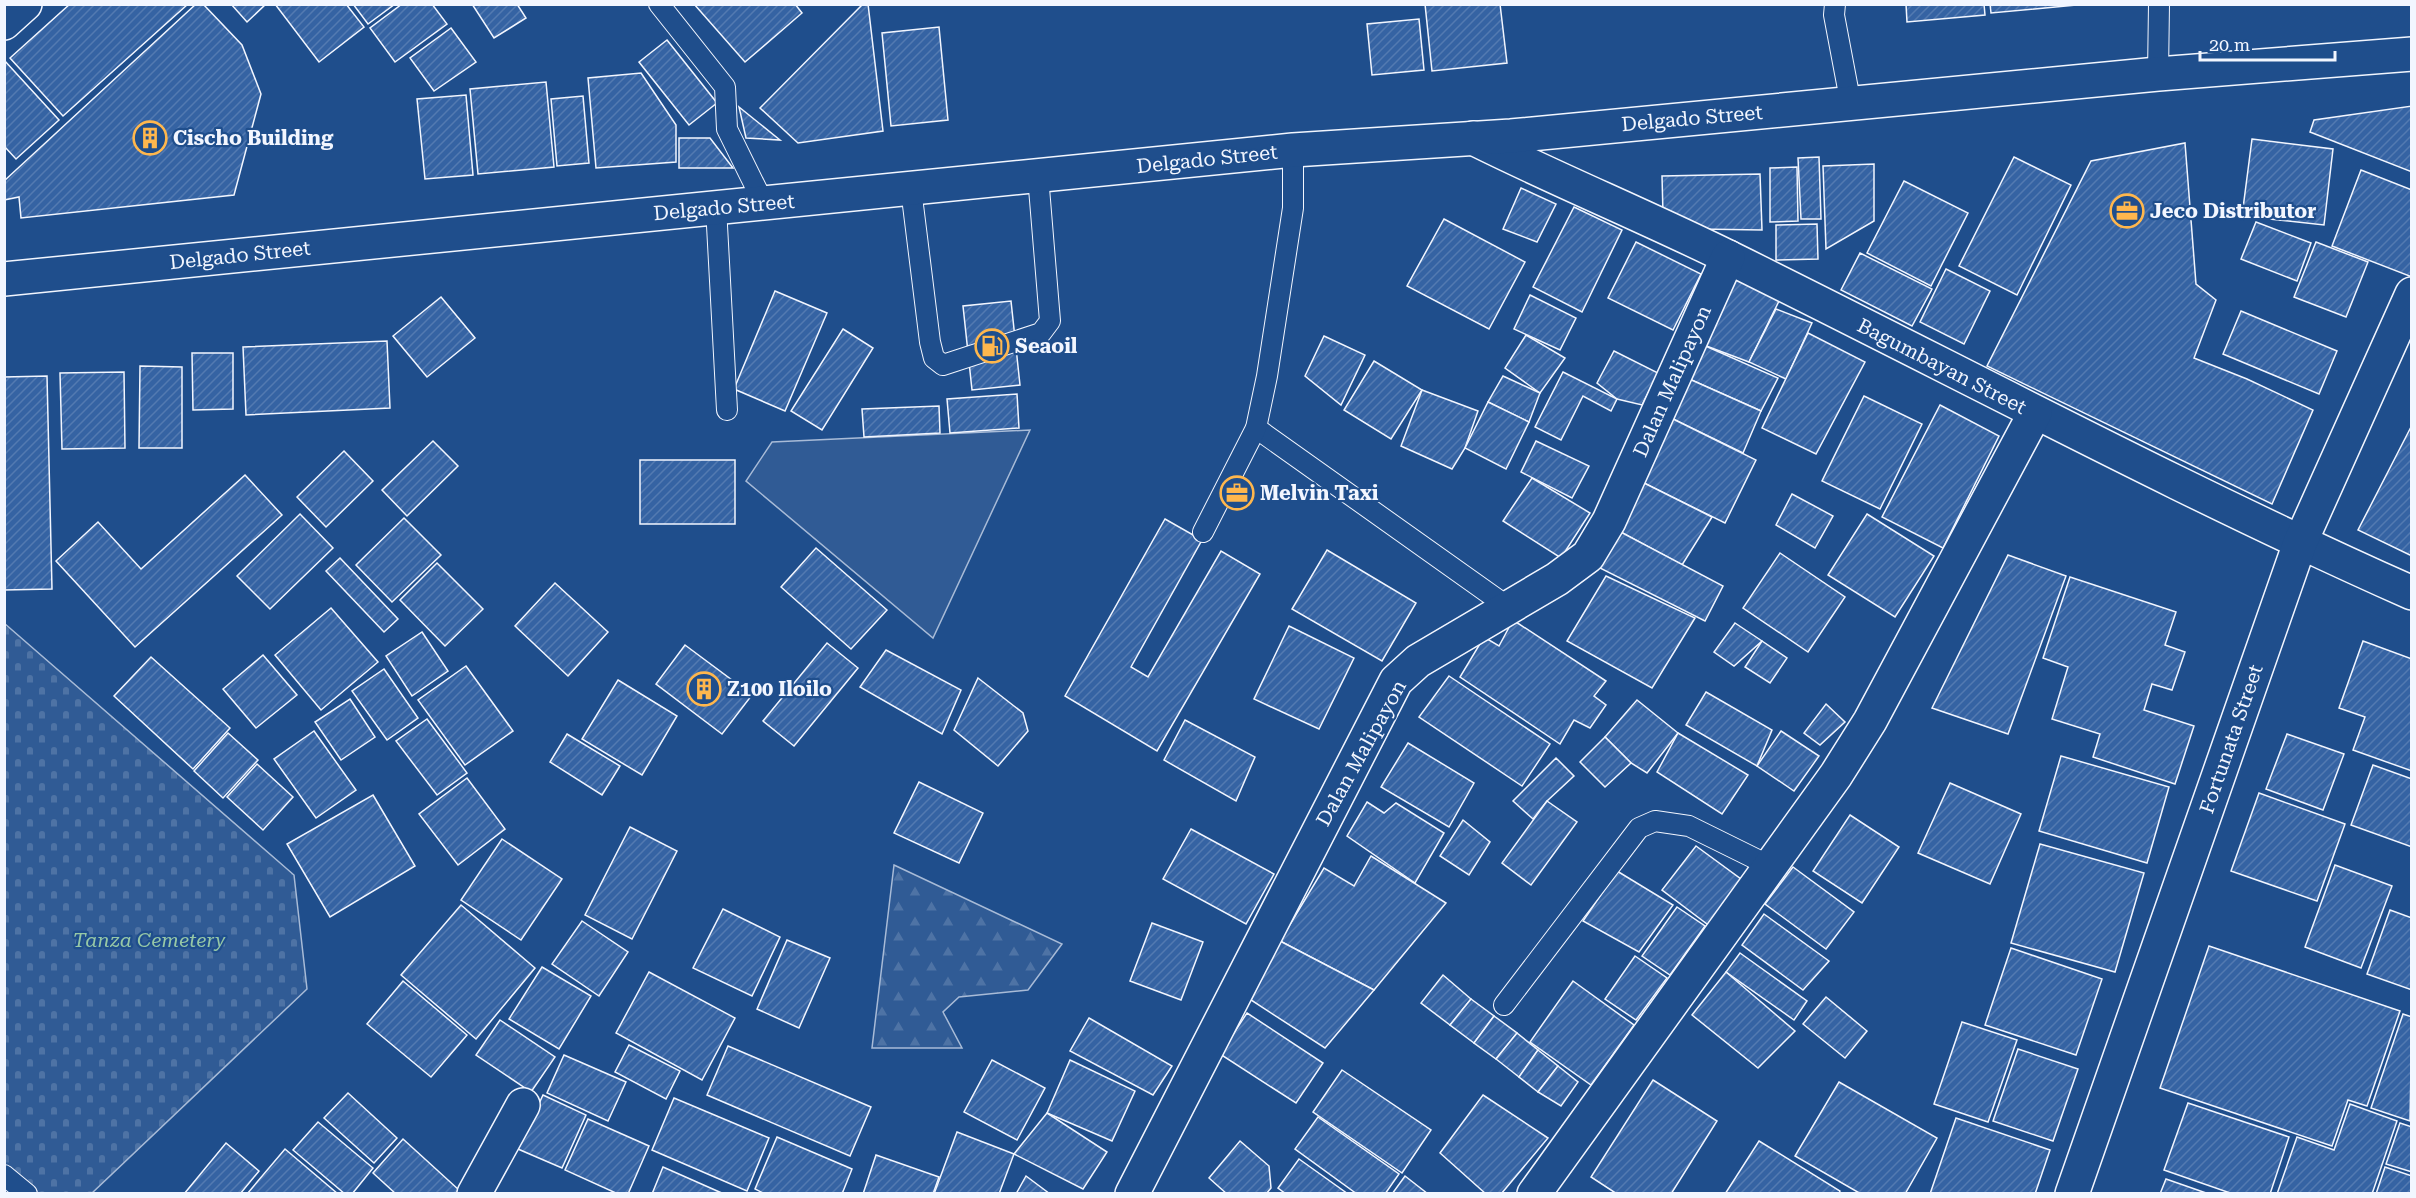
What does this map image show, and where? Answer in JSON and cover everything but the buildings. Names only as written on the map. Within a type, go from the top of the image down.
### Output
[{"type":"street","points":[[4,23],[25,4]]},
{"type":"street","name":"Delgado Street","points":[[4,279],[1293,150],[1473,138],[1851,105],[2158,74],[2412,54]]},
{"type":"street","name":"Bagumbayan Street","points":[[1473,138],[1728,256],[2035,413],[2300,543],[2412,593]]},
{"type":"street","name":"Dalan Malipayon","points":[[1131,1194],[1396,681],[1418,661],[1557,579],[1588,556],[1609,521],[1728,256]]},
{"type":"street","name":"Fortunata Street","points":[[2072,1194],[2300,543],[2412,294]]},
{"type":"street","points":[[1534,1194],[1836,774],[1870,721],[2035,413]]},
{"type":"street","points":[[474,1194],[523,1105]]},
{"type":"lane","points":[[659,4],[725,87],[727,129],[764,204]]},
{"type":"lane","points":[[1835,4],[1834,15],[1851,105]]},
{"type":"lane","points":[[2158,74],[2159,4]]},
{"type":"lane","points":[[1203,532],[1256,428],[1267,376],[1293,208],[1293,150]]},
{"type":"lane","points":[[911,189],[930,342],[934,358],[943,365],[1041,333],[1050,321],[1038,176]]},
{"type":"lane","points":[[716,207],[727,410]]},
{"type":"lane","points":[[1256,428],[1508,607]]},
{"type":"lane","points":[[1504,1005],[1639,828],[1655,821],[1689,826],[1770,866]]},
{"type":"lane","points":[[4,1175],[27,1194]]},
{"type":"green space","points":[[1030,430],[933,638],[746,481],[772,442]]},
{"type":"green space","name":"Tanza Cemetery","points":[[4,623],[294,875],[307,989],[92,1193],[5,1193]]},
{"type":"green space","points":[[894,865],[1062,944],[1028,990],[959,997],[943,1012],[962,1048],[872,1048]]},
{"type":"place","name":"Cischo Building","points":[[150,138]]},
{"type":"place","name":"Jeco Distributor","points":[[2127,211]]},
{"type":"place","name":"Seaoil","points":[[992,346]]},
{"type":"place","name":"Melvin Taxi","points":[[1237,493]]},
{"type":"place","name":"Z100 Iloilo","points":[[704,689]]}]
